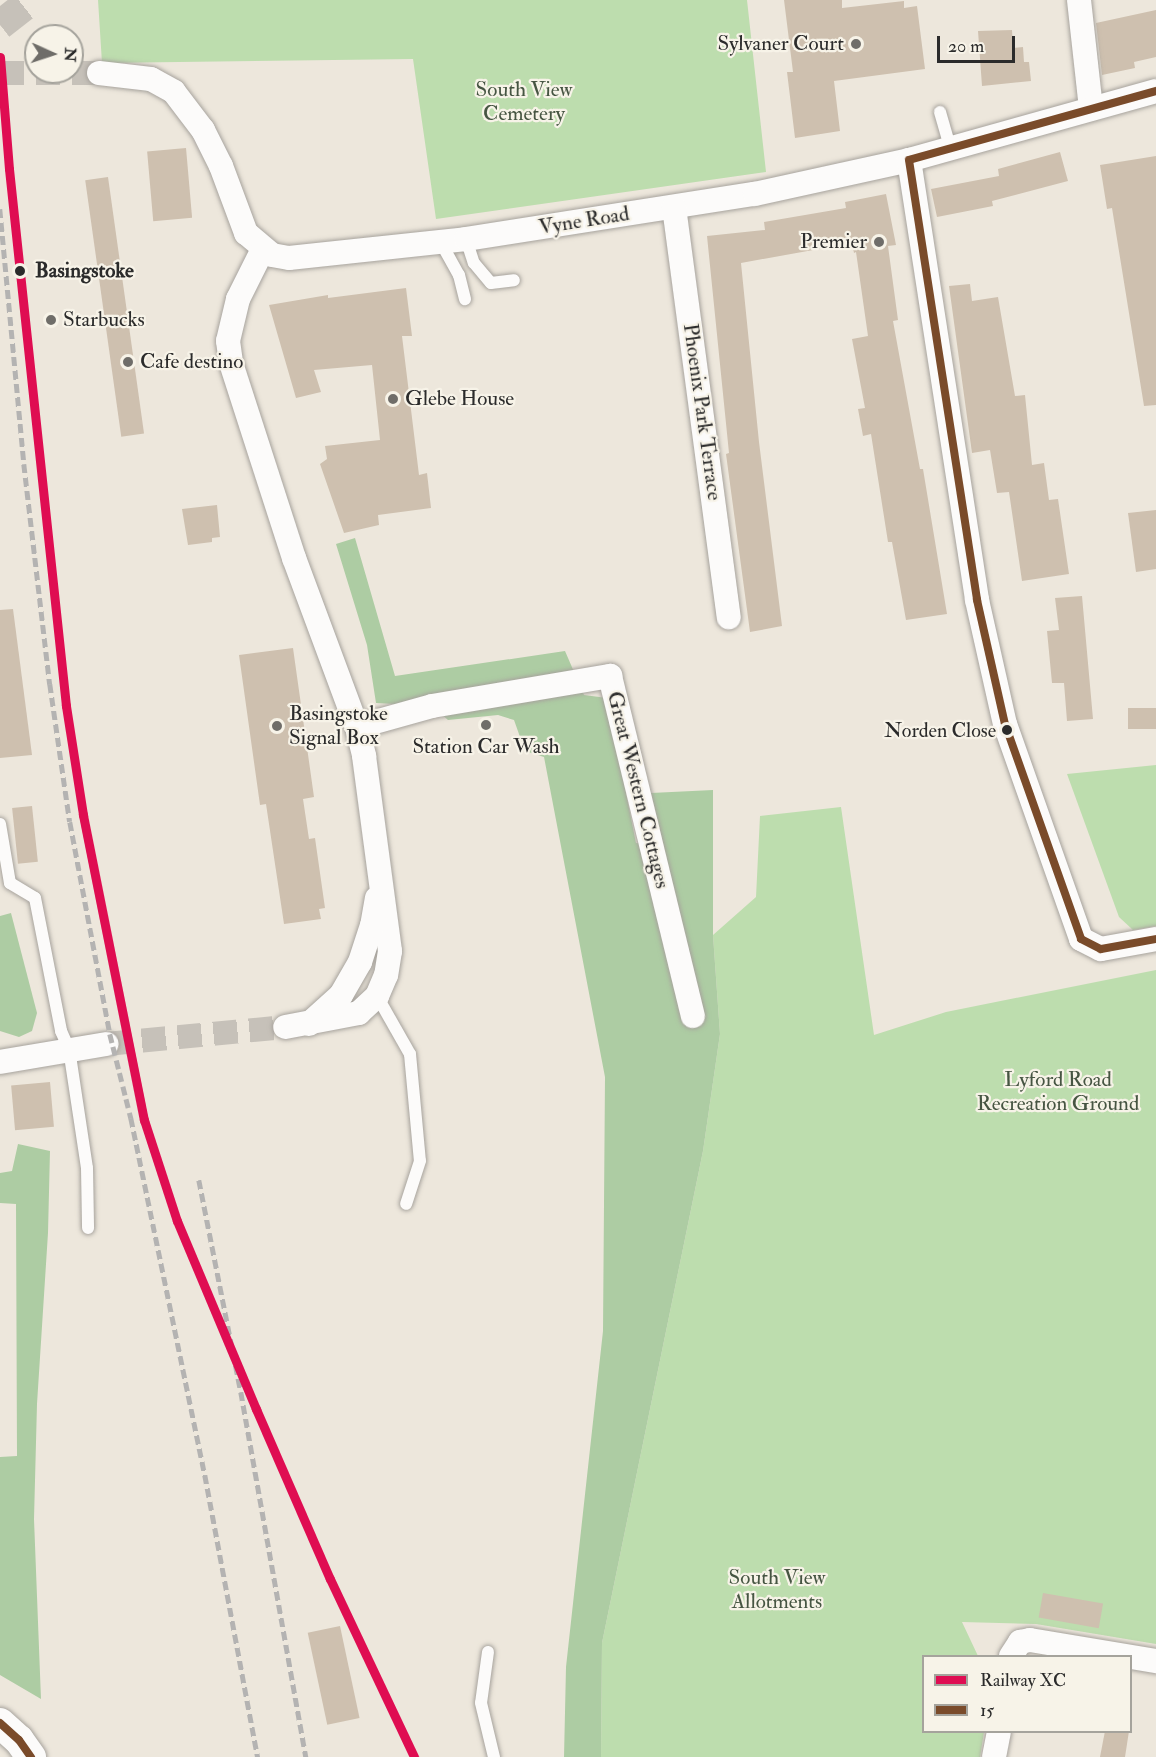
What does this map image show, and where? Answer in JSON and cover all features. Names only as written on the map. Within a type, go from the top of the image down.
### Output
[{"type":"street","points":[[1079,0],[1091,108]]},
{"type":"street","points":[[99,73],[151,79],[174,92],[203,130],[221,166],[246,233],[263,249],[238,299],[228,341],[231,363],[294,558],[353,718],[364,756],[390,951],[386,975],[377,996],[359,1013],[285,1027]]},
{"type":"street","name":"Vyne Road","points":[[263,249],[281,257],[295,258],[466,239],[826,181],[1156,91]]},
{"type":"street","points":[[909,160],[977,600],[1005,724],[1081,939],[1101,949],[1156,939]]},
{"type":"street","name":"Phoenix Park Terrace","points":[[674,207],[729,617]]},
{"type":"street","name":"Great Western Cottages","points":[[353,718],[610,676],[693,1016]]},
{"type":"street","points":[[309,1024],[341,995],[360,962],[372,926],[380,884]]},
{"type":"street","points":[[0,1062],[106,1044]]},
{"type":"street","points":[[1012,1649],[1020,1642],[1030,1640],[1124,1655]]},
{"type":"street","points":[[1132,1656],[1156,1660]]},
{"type":"street","points":[[0,1723],[19,1740],[31,1757]]},
{"type":"street","points":[[994,1757],[999,1733]]},
{"type":"lane","points":[[940,112],[950,146]]},
{"type":"lane","points":[[466,239],[474,264],[490,283],[514,280]]},
{"type":"lane","points":[[440,241],[459,275],[465,299]]},
{"type":"lane","points":[[0,824],[10,883],[35,898],[61,1031],[69,1049],[87,1168],[88,1228]]},
{"type":"lane","points":[[377,996],[410,1054],[420,1161],[406,1204]]},
{"type":"lane","points":[[488,1652],[481,1703],[494,1757]]},
{"type":"green space","name":"South View Cemetery","points":[[98,0],[747,0],[766,172],[436,219],[413,59],[102,63]]},
{"type":"green space","points":[[355,538],[395,676],[565,651],[584,695],[607,698],[636,843],[664,847],[651,793],[713,790],[713,935],[720,1034],[703,1151],[602,1643],[601,1757],[564,1757],[566,1667],[603,1331],[605,1077],[544,757],[525,751],[514,720],[498,715],[448,720],[432,706],[376,703],[367,645],[336,544]]},
{"type":"green space","points":[[1156,765],[1156,926],[1133,930],[1119,917],[1067,774]]},
{"type":"green space","points":[[841,807],[874,1035],[946,1012],[1156,970],[1156,1644],[1036,1624],[962,1622],[978,1655],[922,1655],[922,1733],[984,1733],[980,1757],[601,1757],[602,1643],[703,1151],[720,1034],[713,935],[756,897],[760,816]]},
{"type":"green space","points":[[11,913],[37,1013],[32,1031],[19,1037],[0,1031],[0,916]]},
{"type":"green space","points":[[18,1144],[50,1151],[48,1233],[37,1404],[34,1519],[41,1699],[0,1675],[0,1457],[17,1456],[16,1204],[0,1203],[0,1173],[12,1171]]},
{"type":"building","name":"Sylvaner Court","points":[[784,0],[842,0],[842,8],[904,1],[904,8],[917,6],[925,69],[834,81],[840,131],[795,138],[787,72],[793,72]]},
{"type":"building","points":[[1156,10],[1156,57],[1134,62],[1135,68],[1102,75],[1096,23]]},
{"type":"building","points":[[1012,30],[1013,48],[1023,47],[1024,62],[1029,62],[1031,81],[982,86],[978,31]]},
{"type":"building","points":[[186,148],[192,218],[153,221],[147,151]]},
{"type":"building","points":[[1060,152],[1068,181],[992,201],[993,206],[937,217],[931,189],[999,176],[998,169]]},
{"type":"building","points":[[1156,156],[1156,405],[1144,406],[1112,208],[1107,209],[1100,165]]},
{"type":"building","points":[[108,177],[144,433],[121,437],[85,180]]},
{"type":"building","points":[[886,194],[896,245],[888,246],[898,320],[893,321],[920,469],[923,469],[947,614],[906,620],[892,542],[888,542],[871,434],[863,436],[858,409],[865,408],[852,339],[868,336],[856,252],[854,253],[852,243],[741,263],[759,442],[782,626],[750,632],[726,454],[729,453],[707,236],[765,230],[764,222],[846,208],[845,202]]},
{"type":"building","points":[[970,284],[972,301],[998,297],[1015,396],[1025,395],[1032,465],[1044,463],[1049,500],[1058,499],[1069,574],[1022,581],[1009,492],[997,493],[990,450],[972,453],[949,286]]},
{"type":"building","points":[[406,288],[412,336],[402,336],[419,475],[427,473],[431,508],[378,515],[379,525],[344,533],[320,464],[327,459],[325,446],[380,440],[372,365],[314,370],[321,392],[296,398],[269,305],[328,295],[328,298]]},
{"type":"building","points":[[217,505],[220,537],[212,538],[212,542],[188,545],[182,509]]},
{"type":"building","points":[[1156,510],[1156,569],[1136,572],[1128,513]]},
{"type":"building","points":[[1082,596],[1093,719],[1067,721],[1064,683],[1052,683],[1047,631],[1059,630],[1055,598]]},
{"type":"building","points":[[13,609],[32,755],[0,758],[0,610]]},
{"type":"building","name":"Basingstoke Signal Box","points":[[293,648],[314,797],[303,799],[309,839],[315,838],[325,908],[319,909],[321,919],[284,924],[266,804],[260,805],[239,655]]},
{"type":"building","points":[[1128,708],[1156,708],[1156,729],[1128,729]]},
{"type":"building","points":[[32,806],[38,862],[18,864],[12,808]]},
{"type":"building","points":[[50,1082],[54,1127],[15,1130],[11,1085]]},
{"type":"building","points":[[1043,1593],[1103,1604],[1099,1628],[1039,1618]]},
{"type":"building","points":[[340,1626],[360,1718],[327,1725],[308,1633]]},
{"type":"building","points":[[1105,1733],[1129,1733],[1125,1757],[1100,1757]]},
{"type":"tunnel","points":[[0,25],[32,0]]},
{"type":"tunnel","points":[[0,73],[99,73]]},
{"type":"tunnel","points":[[106,1044],[285,1027]]},
{"type":"railway","points":[[0,209],[24,464],[50,684],[70,822],[110,1034],[131,1118],[205,1475],[258,1757]]},
{"type":"railway","points":[[199,1180],[241,1392],[306,1757]]},
{"type":"rail line","name":"XC","points":[[0,57],[9,169],[66,706],[83,815],[144,1120],[177,1221],[256,1409],[330,1579],[414,1757]]},
{"type":"transit line","name":"15","points":[[1156,91],[909,160],[977,600],[1005,724],[1081,939],[1101,949],[1156,939]]},
{"type":"transit line","name":"15","points":[[0,1723],[19,1740],[31,1757]]},
{"type":"place","name":"Sylvaner Court","points":[[856,44]]},
{"type":"place","name":"Premier","points":[[879,242]]},
{"type":"place","name":"Basingstoke","points":[[20,271]]},
{"type":"place","name":"Starbucks","points":[[51,320]]},
{"type":"place","name":"Cafe destino","points":[[128,362]]},
{"type":"place","name":"Glebe House","points":[[393,399]]},
{"type":"place","name":"Station Car Wash","points":[[486,725]]},
{"type":"place","name":"Basingstoke Signal Box","points":[[277,726]]},
{"type":"place","name":"Norden Close","points":[[1007,730]]},
{"type":"park label","name":"Lyford Road Recreation Ground","points":[[1058,1092]]},
{"type":"park label","name":"South View Allotments","points":[[777,1590]]}]
